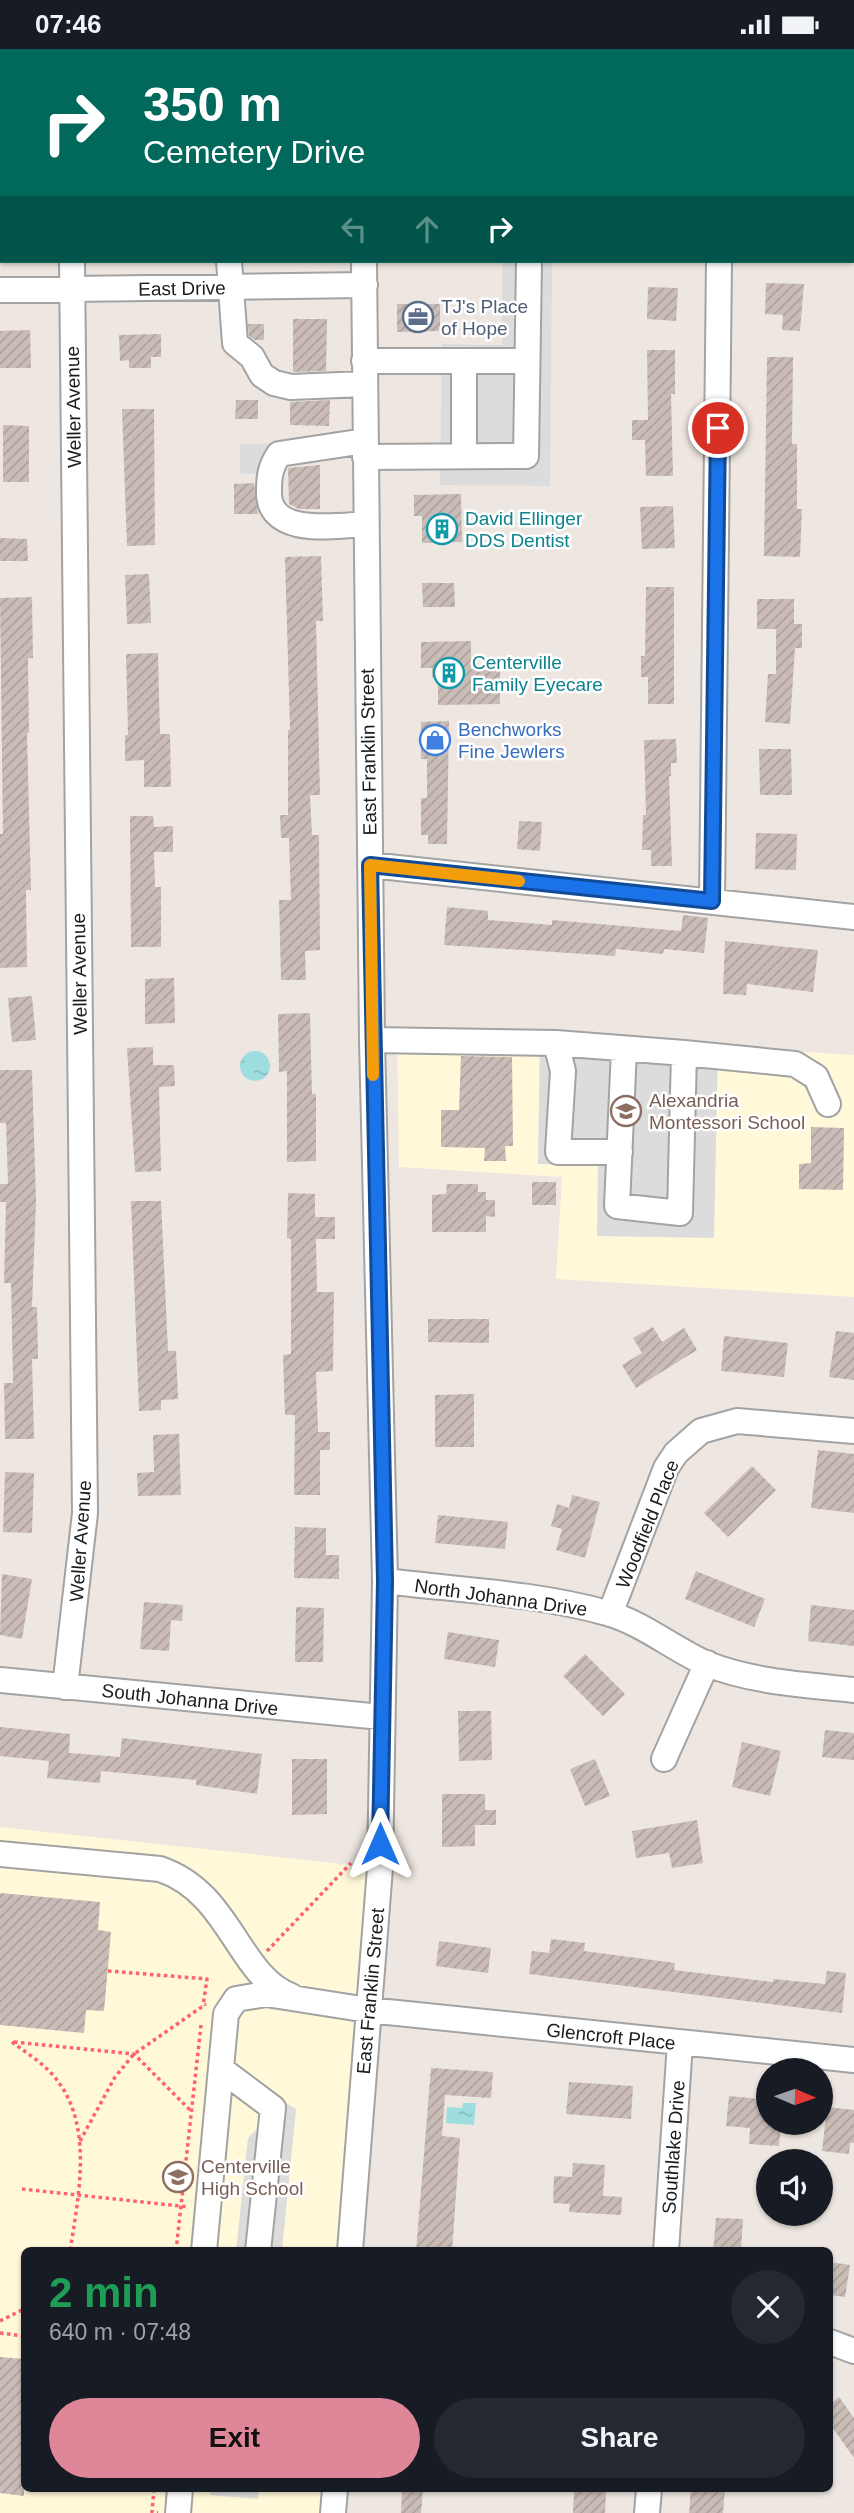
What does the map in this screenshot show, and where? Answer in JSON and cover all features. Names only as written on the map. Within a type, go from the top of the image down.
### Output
[{"type":"street","name":"Weller Avenue","points":[[65,1687],[85,1513],[72,263]]},
{"type":"street","points":[[229,263],[235,343],[252,357],[262,375],[274,383],[291,387],[364,373],[464,361],[527,361]]},
{"type":"street","points":[[365,524],[301,524],[279,519],[272,512],[269,496],[272,465],[279,454],[365,449],[464,456],[526,456],[529,263]]},
{"type":"street","points":[[712,901],[719,263]]},
{"type":"street","name":"East Drive","points":[[0,290],[229,287],[364,273]]},
{"type":"street","name":"East Franklin Street","points":[[350,2247],[380,1868],[385,1581],[372,1040],[364,273]]},
{"type":"street","points":[[464,361],[464,456]]},
{"type":"street","points":[[370,865],[854,917]]},
{"type":"street","points":[[372,1040],[556,1043],[795,1064],[816,1077],[828,1104]]},
{"type":"street","points":[[556,1043],[563,1072],[558,1153],[620,1153]]},
{"type":"street","points":[[625,1049],[618,1208],[681,1212],[684,1053]]},
{"type":"street","name":"Woodfield Place","points":[[610,1614],[666,1468],[688,1440],[701,1431],[737,1421],[854,1431]]},
{"type":"street","name":"North Johanna Drive","points":[[385,1581],[575,1604],[610,1614],[707,1664],[763,1679],[854,1690]]},
{"type":"street","points":[[664,1759],[707,1664]]},
{"type":"street","name":"South Johanna Drive","points":[[0,1680],[381,1717]]},
{"type":"street","points":[[0,1854],[160,1869],[175,1874],[207,1898],[268,1981],[287,1995],[302,2000]]},
{"type":"street","name":"Glencroft Place","points":[[204,2247],[226,2014],[236,1999],[266,1994],[368,2010],[854,2060]]},
{"type":"street","name":"Southlake Drive","points":[[666,2247],[680,2043]]},
{"type":"street","points":[[220,2069],[273,2108],[258,2247]]},
{"type":"street","points":[[833,2343],[854,2351]]},
{"type":"street","points":[[333,2513],[335,2492]]},
{"type":"street","points":[[647,2513],[649,2492]]},
{"type":"path","points":[[108,1971],[207,1979],[176,2247]]},
{"type":"path","points":[[70,2247],[81,2165],[80,2141],[70,2102],[51,2073],[12,2042],[134,2054],[192,2112]]},
{"type":"path","points":[[22,2189],[193,2208]]},
{"type":"path","points":[[0,2321],[21,2310]]},
{"type":"path","points":[[0,2333],[21,2336]]},
{"type":"path","points":[[154,2492],[152,2512],[159,2513]]},
{"type":"shaded area","points":[[502,263],[552,263],[550,486],[440,485],[442,344],[502,345]]},
{"type":"shaded area","points":[[283,443],[283,513],[258,514],[258,474],[240,474],[240,444]]},
{"type":"shaded area","name":"Alexandria Montessori School","points":[[397,1027],[854,1055],[854,1297],[556,1279],[562,1177],[399,1167]]},
{"type":"shaded area","points":[[540,1039],[718,1047],[714,1238],[597,1236],[598,1166],[538,1164]]},
{"type":"shaded area","name":"Centerville High School","points":[[0,1827],[380,1868],[350,2247],[21,2247],[21,2492],[335,2492],[333,2513],[0,2513]]},
{"type":"shaded area","points":[[264,2090],[296,2109],[282,2247],[236,2247],[248,2138],[263,2123]]},
{"type":"shaded area","points":[[210,2492],[259,2492],[258,2499],[210,2495]]},
{"type":"water","points":[[255,1051],[266,1055],[270,1066],[266,1077],[255,1081],[244,1077],[240,1066],[244,1055]]},
{"type":"water","points":[[463,2103],[476,2103],[474,2125],[446,2123],[447,2107],[462,2108]]},
{"type":"building","points":[[766,283],[804,284],[800,331],[782,330],[783,315],[765,314]]},
{"type":"building","points":[[648,287],[678,288],[676,321],[647,319]]},
{"type":"building","name":"TJ's Place of Hope","points":[[397,304],[440,304],[440,331],[397,332]]},
{"type":"building","points":[[293,319],[327,319],[326,371],[293,372]]},
{"type":"building","points":[[248,324],[264,324],[264,340],[255,340],[249,336]]},
{"type":"building","points":[[30,330],[31,368],[0,368],[0,331]]},
{"type":"building","points":[[161,334],[161,357],[151,357],[151,368],[129,368],[129,360],[120,361],[119,335]]},
{"type":"building","points":[[647,350],[675,350],[675,394],[671,394],[673,476],[646,476],[645,440],[632,440],[632,420],[648,420]]},
{"type":"building","points":[[767,357],[793,357],[792,444],[797,444],[797,509],[802,509],[800,557],[764,556]]},
{"type":"building","points":[[236,400],[258,400],[258,419],[235,419]]},
{"type":"building","points":[[330,400],[329,426],[290,425],[290,402]]},
{"type":"building","points":[[122,409],[154,409],[155,545],[127,546]]},
{"type":"building","points":[[3,425],[29,426],[29,482],[3,482]]},
{"type":"building","points":[[320,465],[320,509],[299,509],[289,504],[288,468]]},
{"type":"building","points":[[254,483],[258,514],[234,514],[234,484]]},
{"type":"building","name":"David Ellinger DDS Dentist","points":[[461,494],[462,542],[422,543],[422,516],[414,516],[414,495]]},
{"type":"building","points":[[673,506],[675,548],[642,549],[640,507]]},
{"type":"building","points":[[0,538],[27,539],[28,561],[0,561]]},
{"type":"building","points":[[321,556],[323,621],[316,621],[320,795],[310,795],[312,835],[319,835],[320,950],[305,951],[306,980],[281,980],[279,900],[291,900],[289,838],[281,838],[280,815],[288,815],[290,730],[285,557]]},
{"type":"building","points":[[149,574],[151,623],[127,624],[125,575]]},
{"type":"building","points":[[422,583],[454,583],[455,607],[423,607]]},
{"type":"building","points":[[646,587],[674,587],[674,704],[648,704],[648,677],[641,677],[641,656],[645,656]]},
{"type":"building","points":[[32,597],[33,658],[28,658],[31,890],[26,890],[27,967],[0,968],[0,834],[3,834],[0,598]]},
{"type":"building","points":[[757,599],[794,599],[794,624],[802,624],[802,648],[795,648],[790,724],[765,722],[768,674],[776,674],[776,629],[757,629]]},
{"type":"building","name":"Centerville Family Eyecare","points":[[471,641],[471,669],[500,669],[500,704],[438,705],[438,677],[432,677],[432,668],[421,668],[421,642]]},
{"type":"building","points":[[158,653],[160,734],[170,734],[171,787],[144,787],[144,760],[125,761],[125,735],[128,735],[126,654]]},
{"type":"building","points":[[449,721],[447,844],[428,844],[428,835],[421,835],[421,798],[427,798],[427,759],[421,759],[421,722]]},
{"type":"building","points":[[676,739],[677,763],[671,763],[669,776],[672,866],[651,866],[651,850],[642,850],[643,815],[646,815],[644,740]]},
{"type":"building","points":[[759,749],[791,749],[792,795],[760,795]]},
{"type":"building","points":[[130,816],[153,816],[154,827],[173,826],[173,852],[154,852],[155,887],[161,887],[161,947],[131,947]]},
{"type":"building","points":[[519,821],[542,822],[540,851],[517,849]]},
{"type":"building","points":[[756,833],[797,834],[796,870],[755,869]]},
{"type":"building","points":[[447,907],[488,911],[488,920],[552,925],[552,920],[681,931],[683,915],[708,918],[704,953],[664,949],[663,954],[616,949],[615,956],[444,945]]},
{"type":"building","points":[[725,941],[818,950],[813,992],[747,984],[746,995],[723,994]]},
{"type":"building","points":[[174,978],[175,1023],[145,1024],[145,979]]},
{"type":"building","points":[[32,996],[36,1040],[12,1042],[8,998]]},
{"type":"building","points":[[310,1013],[312,1094],[316,1094],[316,1161],[287,1162],[287,1071],[279,1072],[278,1014]]},
{"type":"building","points":[[153,1047],[153,1065],[174,1065],[175,1086],[159,1087],[161,1171],[135,1172],[127,1048]]},
{"type":"building","points":[[461,1056],[512,1057],[513,1146],[505,1146],[506,1161],[484,1161],[485,1148],[441,1147],[441,1110],[459,1110]]},
{"type":"building","points":[[0,1070],[32,1070],[36,1201],[32,1307],[37,1307],[38,1359],[32,1359],[34,1439],[5,1439],[4,1383],[13,1383],[11,1283],[4,1283],[6,1202],[0,1202],[0,1184],[8,1184],[6,1123],[0,1123]]},
{"type":"building","points":[[811,1127],[844,1128],[843,1190],[799,1189],[799,1164],[811,1163]]},
{"type":"building","points":[[532,1182],[556,1182],[556,1205],[532,1205]]},
{"type":"building","points":[[447,1184],[478,1184],[478,1192],[486,1192],[486,1200],[495,1200],[495,1217],[486,1216],[486,1232],[432,1232],[432,1195],[446,1194]]},
{"type":"building","points":[[288,1193],[315,1194],[315,1217],[335,1217],[335,1239],[316,1239],[317,1292],[334,1292],[333,1371],[316,1372],[318,1432],[330,1432],[330,1450],[320,1450],[320,1495],[294,1495],[295,1415],[285,1415],[283,1355],[291,1354],[291,1239],[287,1238]]},
{"type":"building","points":[[131,1201],[161,1201],[168,1351],[176,1351],[178,1399],[161,1400],[161,1410],[139,1411]]},
{"type":"building","points":[[428,1319],[489,1319],[489,1343],[428,1342]]},
{"type":"building","points":[[653,1327],[662,1342],[684,1328],[697,1350],[636,1388],[622,1365],[642,1353],[633,1338]]},
{"type":"building","points":[[836,1331],[854,1333],[854,1380],[829,1377]]},
{"type":"building","points":[[724,1336],[788,1343],[784,1377],[721,1371]]},
{"type":"building","points":[[474,1394],[474,1447],[435,1447],[435,1395]]},
{"type":"building","points":[[179,1434],[181,1495],[138,1496],[137,1473],[154,1472],[153,1435]]},
{"type":"building","points":[[818,1450],[854,1454],[854,1513],[811,1508]]},
{"type":"building","points":[[752,1466],[776,1490],[728,1537],[704,1513]]},
{"type":"building","points":[[5,1472],[34,1473],[32,1533],[3,1532]]},
{"type":"building","points":[[572,1495],[600,1502],[585,1558],[556,1550],[562,1529],[551,1526],[557,1504],[569,1508]]},
{"type":"building","points":[[438,1515],[508,1522],[505,1549],[435,1543]]},
{"type":"building","points":[[295,1527],[326,1528],[326,1555],[339,1555],[339,1579],[294,1578]]},
{"type":"building","points":[[696,1571],[765,1599],[754,1627],[685,1599]]},
{"type":"building","points":[[2,1574],[32,1579],[22,1639],[0,1635]]},
{"type":"building","points":[[144,1602],[183,1605],[182,1621],[171,1620],[169,1651],[140,1649]]},
{"type":"building","points":[[811,1605],[854,1610],[854,1646],[808,1641]]},
{"type":"building","points":[[296,1607],[324,1608],[323,1662],[295,1662]]},
{"type":"building","points":[[448,1632],[499,1640],[495,1667],[444,1659]]},
{"type":"building","points":[[585,1654],[625,1694],[603,1716],[563,1676]]},
{"type":"building","points":[[458,1711],[491,1711],[492,1760],[459,1761]]},
{"type":"building","points":[[0,1727],[70,1734],[69,1753],[120,1757],[122,1738],[262,1754],[257,1794],[196,1785],[196,1780],[101,1771],[100,1783],[47,1778],[49,1761],[0,1756]]},
{"type":"building","points":[[825,1730],[854,1733],[854,1760],[822,1757]]},
{"type":"building","points":[[742,1742],[781,1751],[770,1796],[732,1787]]},
{"type":"building","points":[[292,1759],[327,1759],[327,1814],[292,1815]]},
{"type":"building","points":[[595,1759],[610,1796],[585,1806],[570,1769]]},
{"type":"building","points":[[442,1794],[485,1794],[485,1810],[496,1810],[496,1825],[475,1825],[475,1846],[442,1847]]},
{"type":"building","points":[[697,1820],[703,1863],[672,1868],[669,1853],[636,1858],[632,1831]]},
{"type":"building","points":[[0,1893],[100,1902],[98,1930],[111,1932],[104,2011],[86,2010],[84,2033],[0,2025]]},
{"type":"building","points":[[551,1939],[585,1943],[584,1951],[675,1963],[674,1970],[773,1982],[773,1979],[825,1984],[827,1971],[846,1973],[842,2013],[529,1974],[532,1951],[549,1953]]},
{"type":"building","points":[[439,1941],[491,1948],[488,1973],[436,1966]]},
{"type":"building","points":[[431,2068],[493,2072],[491,2098],[445,2095],[442,2136],[460,2138],[452,2247],[416,2247]]},
{"type":"building","points":[[569,2082],[633,2086],[631,2119],[566,2114]]},
{"type":"building","points":[[729,2096],[756,2099],[756,2135],[780,2135],[779,2146],[749,2144],[750,2128],[726,2126]]},
{"type":"building","points":[[833,2108],[854,2110],[854,2143],[850,2143],[849,2154],[822,2149],[824,2135],[833,2135]]},
{"type":"building","points":[[573,2163],[605,2165],[603,2196],[622,2197],[621,2215],[569,2212],[570,2204],[553,2203],[554,2176],[572,2177]]},
{"type":"building","points":[[716,2218],[743,2219],[741,2247],[713,2247]]},
{"type":"building","points":[[833,2262],[850,2265],[845,2297],[833,2295]]},
{"type":"building","points":[[0,2357],[21,2359],[21,2492],[24,2492],[24,2496],[0,2493]]},
{"type":"building","points":[[839,2397],[854,2418],[854,2458],[833,2428],[833,2402]]},
{"type":"building","points":[[402,2492],[423,2492],[421,2513],[401,2513]]},
{"type":"building","points":[[574,2492],[606,2492],[605,2513],[573,2513]]},
{"type":"building","points":[[691,2492],[725,2492],[723,2513],[689,2513]]},
{"type":"slow traffic","points":[[373,1075],[370,865],[519,881]]},
{"type":"place","name":"TJ's Place of Hope","points":[[418,317]]},
{"type":"place","name":"David Ellinger DDS Dentist","points":[[442,529]]},
{"type":"place","name":"Centerville Family Eyecare","points":[[449,673]]},
{"type":"place","name":"Benchworks Fine Jewlers","points":[[435,740]]},
{"type":"place","name":"Alexandria Montessori School","points":[[626,1111]]},
{"type":"place","name":"Centerville High School","points":[[178,2177]]},
{"type":"route","points":[[380,1844],[385,1581],[370,865],[712,901],[718,428]]}]
